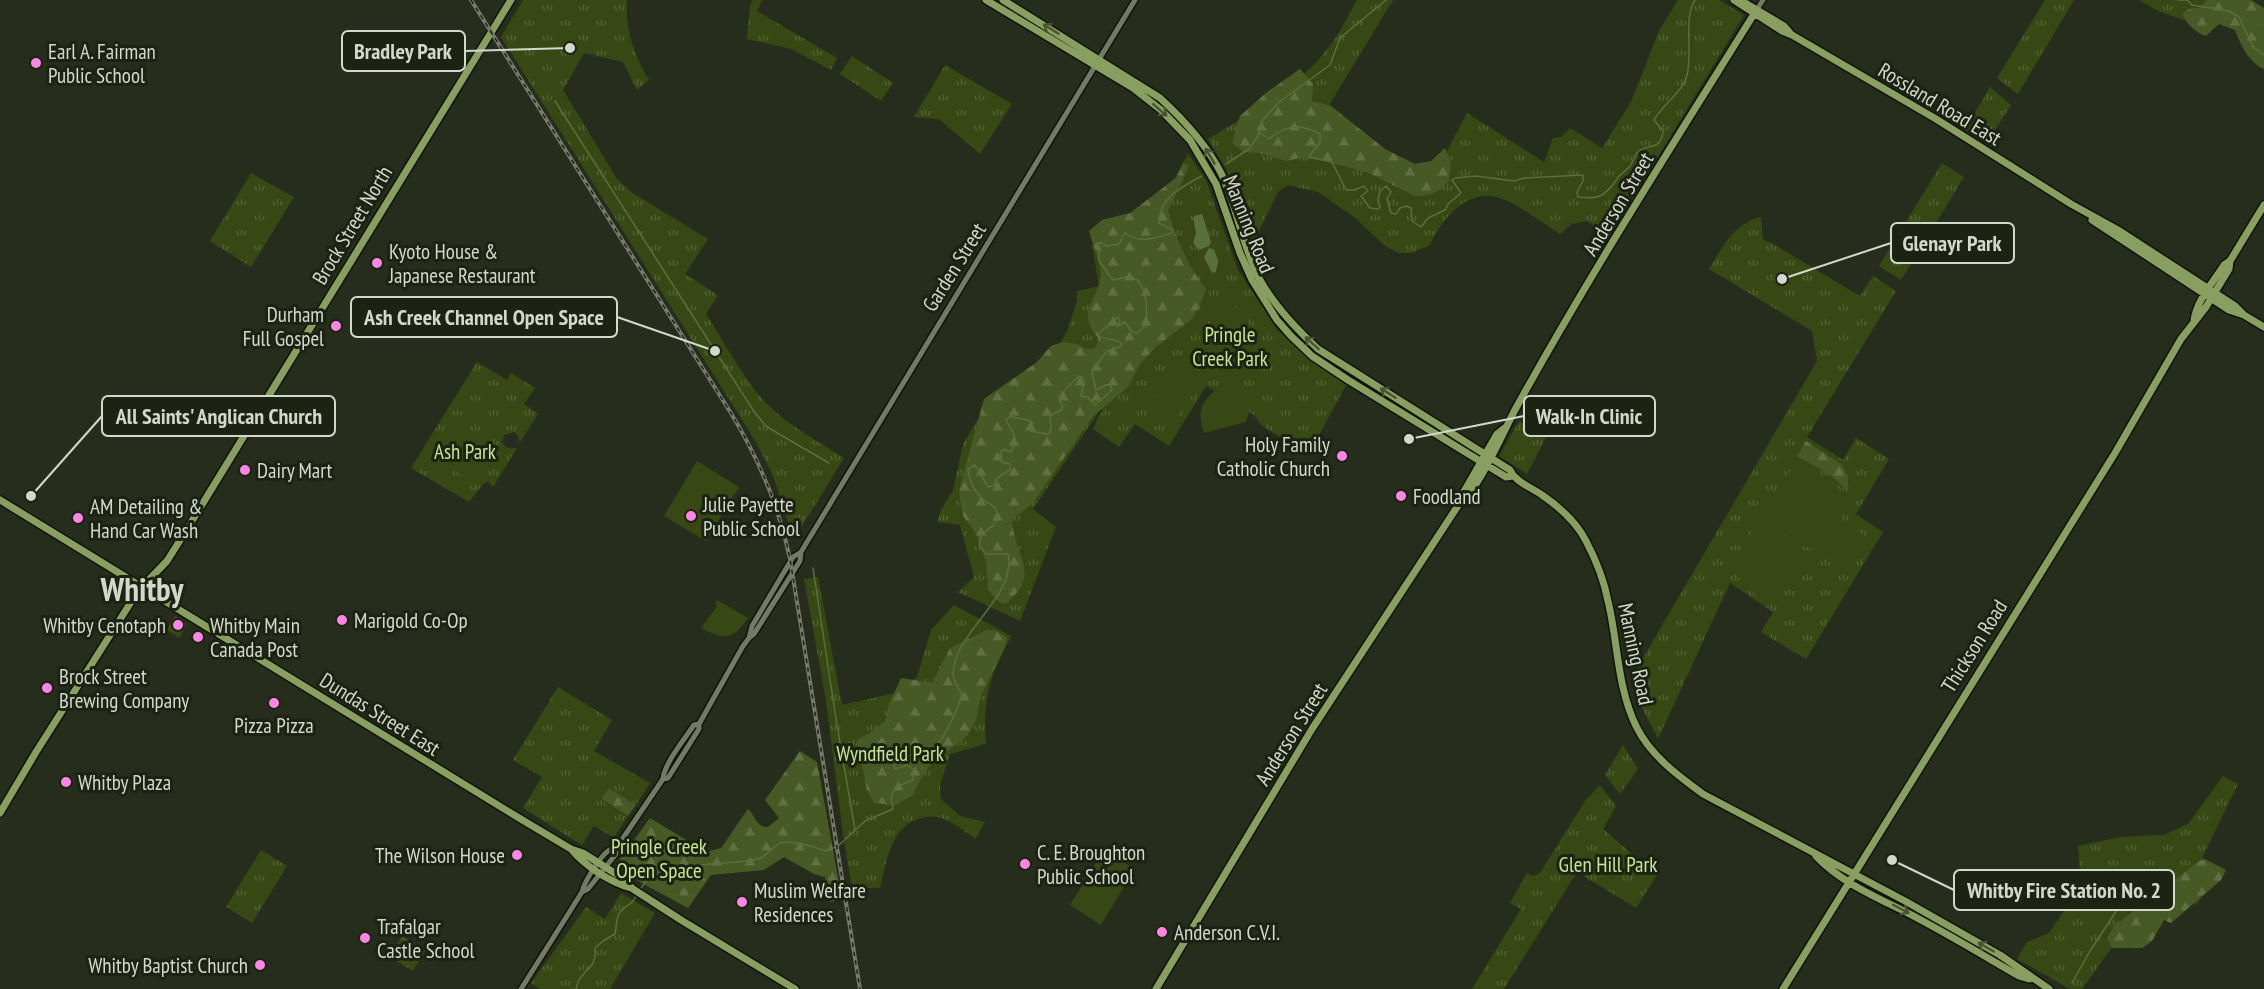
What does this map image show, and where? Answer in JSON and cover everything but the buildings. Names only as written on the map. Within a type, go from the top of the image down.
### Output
[{"type":"main road","name":"Brock Street North","points":[[0,813],[47,734],[142,586],[167,561],[189,526],[511,0]]},
{"type":"main road","name":"Manning Road","points":[[986,0],[1160,98],[1202,141],[1221,173],[1259,277],[1277,306],[1294,327],[1318,349],[1510,470],[1513,476],[1564,513],[1584,538],[1599,568],[1608,601],[1622,688],[1635,725],[1646,742],[1674,773],[1703,794],[1813,853],[1826,867],[1905,901],[1990,950],[2049,989]]},
{"type":"main road","name":"Manning Road","points":[[1002,0],[1133,88],[1161,110],[1190,140],[1216,184],[1252,280],[1277,320],[1312,356],[1506,477],[1513,476]]},
{"type":"main road","name":"Rossland Road East","points":[[1734,0],[1756,12]]},
{"type":"main road","name":"Rossland Road East","points":[[1740,0],[1782,31],[1936,119],[2071,204],[2114,236],[2210,294],[2235,306],[2244,315],[2264,327]]},
{"type":"main road","name":"Anderson Street","points":[[1156,989],[1312,729],[1461,501],[1488,456],[1497,434],[1506,427],[1543,360],[1756,12]]},
{"type":"main road","name":"Thickson Road","points":[[1783,989],[2115,453],[2194,321],[2194,313],[2229,269],[2230,261],[2264,205]]},
{"type":"main road","name":"Dundas Street East","points":[[0,500],[571,849],[579,859],[600,868],[620,885],[634,889],[795,989]]},
{"type":"main road","points":[[154,574],[154,586],[166,601]]},
{"type":"street","name":"Garden Street","points":[[521,989],[582,892],[588,890],[608,850],[617,847],[663,779],[663,774],[677,750],[694,725],[699,724],[749,638],[754,634],[800,561],[801,552],[1135,0]]},
{"type":"street","name":"Anderson Street","points":[[1756,12],[1763,0]]},
{"type":"street","name":"Garden Street","points":[[749,638],[749,631],[793,557],[801,552]]},
{"type":"street","points":[[761,610],[762,621]]},
{"type":"green space","points":[[523,0],[627,0],[627,21],[632,42],[649,80],[637,90],[623,62],[584,53],[563,90],[617,179],[631,192],[708,239],[685,274],[718,295],[706,314],[741,371],[757,392],[783,418],[844,458],[794,539],[773,476],[756,442],[501,37]]},
{"type":"green space","points":[[753,0],[762,0],[757,11],[837,58],[831,70],[791,49],[747,39],[750,5]]},
{"type":"green space","points":[[1357,0],[1393,0],[1323,115],[1424,174],[1445,155],[1467,113],[1544,162],[1553,138],[1561,137],[1570,128],[1602,148],[1631,102],[1659,31],[1678,0],[1719,0],[1744,15],[1610,236],[1587,221],[1572,224],[1560,234],[1508,201],[1491,196],[1481,196],[1462,204],[1454,211],[1440,227],[1430,245],[1412,253],[1398,253],[1384,245],[1354,217],[1318,192],[1288,185],[1278,192],[1252,245],[1226,169],[1208,139],[1276,96],[1307,71],[1334,40]]},
{"type":"green space","points":[[2045,0],[2074,0],[2018,94],[1997,78]]},
{"type":"green space","points":[[2139,0],[2228,0],[2209,28],[2160,12]]},
{"type":"green space","points":[[2207,0],[2251,0],[2264,8],[2264,69],[2249,58],[2235,30],[2219,24],[2206,36],[2188,23],[2183,12],[2191,8],[2199,8]]},
{"type":"green space","points":[[852,56],[893,83],[881,101],[840,74]]},
{"type":"green space","points":[[945,65],[1012,104],[980,154],[939,119],[914,117]]},
{"type":"green space","points":[[1300,69],[1313,84],[1312,101],[1331,106],[1385,149],[1415,164],[1431,161],[1445,148],[1451,164],[1449,181],[1440,190],[1429,195],[1415,196],[1369,173],[1321,160],[1300,158],[1287,161],[1259,153],[1243,152],[1232,143],[1240,116],[1267,92]]},
{"type":"green space","points":[[1990,87],[2011,105],[1987,143],[1965,130]]},
{"type":"green space","name":"Pringle Creek Park","points":[[1188,154],[1206,180],[1238,270],[1278,331],[1346,385],[1311,450],[1308,448],[1305,453],[1261,425],[1255,416],[1206,386],[1169,446],[1135,424],[1119,447],[1093,429],[1103,411],[1100,410],[1033,509],[1056,527],[1020,621],[958,592],[974,577],[960,525],[937,522],[953,490],[963,444],[980,416],[1051,361],[1068,329],[1077,301],[1077,291],[1099,286],[1092,245],[1100,233],[1156,205],[1174,180]]},
{"type":"green space","points":[[1183,163],[1189,166],[1168,211],[1183,252],[1206,289],[1200,305],[1191,320],[1156,347],[1140,364],[1128,387],[1092,417],[1033,503],[1012,520],[1024,574],[1022,584],[1005,604],[998,601],[988,590],[986,561],[975,532],[963,516],[959,491],[984,399],[1037,362],[1051,346],[1063,342],[1093,349],[1097,345],[1098,338],[1088,320],[1088,313],[1099,286],[1101,273],[1089,231],[1102,220],[1130,213],[1177,177]]},
{"type":"green space","points":[[1942,163],[1964,177],[1901,280],[1879,266]]},
{"type":"green space","points":[[251,173],[294,197],[251,267],[210,241]]},
{"type":"green space","points":[[1761,217],[1763,240],[1860,296],[1873,276],[1896,291],[1807,437],[1843,460],[1856,438],[1889,459],[1856,514],[1883,532],[1806,659],[1761,632],[1773,612],[1730,583],[1658,739],[1638,700],[1633,675],[1817,361],[1812,331],[1709,269],[1724,244],[1736,230]]},
{"type":"green space","name":"Pringle Creek Park","points":[[1227,299],[1247,320],[1261,346],[1251,369],[1246,374],[1212,370],[1191,351]]},
{"type":"green space","points":[[1182,360],[1205,377],[1176,419],[1152,401]]},
{"type":"green space","name":"Ash Park","points":[[477,362],[507,380],[511,373],[535,388],[524,404],[538,414],[520,442],[514,432],[504,435],[502,442],[505,446],[517,448],[493,487],[488,481],[483,484],[469,502],[411,468]]},
{"type":"green space","points":[[1235,379],[1249,413],[1246,422],[1204,433],[1201,423],[1202,406],[1211,394]]},
{"type":"green space","points":[[1519,421],[1546,437],[1527,474],[1499,456]]},
{"type":"green space","points":[[457,425],[489,442],[491,446],[472,481],[456,471],[447,457],[447,441]]},
{"type":"green space","points":[[1806,441],[1841,464],[1848,476],[1848,493],[1831,476],[1797,456]]},
{"type":"green space","points":[[697,461],[739,487],[706,541],[664,516]]},
{"type":"green space","points":[[1795,463],[1812,469],[1830,480],[1837,486],[1845,502],[1839,523],[1819,553],[1766,524],[1764,516]]},
{"type":"green space","points":[[1847,524],[1869,539],[1846,573],[1824,558]]},
{"type":"green space","points":[[1755,526],[1797,555],[1798,561],[1774,604],[1747,588],[1740,580],[1738,572],[1741,553]]},
{"type":"green space","name":"Wyndfield Park","points":[[818,577],[842,705],[895,693],[917,677],[931,630],[954,605],[1011,636],[997,664],[989,688],[986,744],[950,754],[940,786],[941,799],[960,816],[985,822],[976,839],[939,817],[927,817],[914,821],[905,827],[892,844],[880,888],[852,888],[826,700],[804,579]]},
{"type":"green space","points":[[717,600],[748,618],[737,631],[728,636],[716,635],[701,628],[717,606],[715,604]]},
{"type":"green space","points":[[175,616],[187,624],[179,638],[167,630]]},
{"type":"green space","points":[[987,630],[997,631],[1007,638],[1005,647],[981,696],[975,723],[967,736],[932,763],[921,778],[913,795],[896,805],[874,803],[867,791],[857,740],[885,721],[889,704],[901,678],[932,683],[950,648]]},
{"type":"green space","points":[[558,687],[612,720],[594,751],[650,783],[636,805],[609,788],[601,800],[628,816],[614,838],[594,826],[582,845],[523,808],[542,777],[513,760]]},
{"type":"green space","points":[[1623,745],[1638,769],[1620,794],[1605,775]]},
{"type":"green space","name":"Pringle Creek Open Space","points":[[800,751],[817,762],[842,899],[830,902],[825,877],[814,874],[784,857],[764,870],[711,875],[688,908],[640,882],[616,865],[650,818],[706,852],[721,848],[748,809],[758,823],[768,827],[779,818],[765,800]]},
{"type":"green space","points":[[2223,776],[2238,784],[2202,858],[2219,868],[2197,904],[2175,890],[2118,939],[2082,989],[2070,989],[2017,959],[2027,942],[2049,933],[2068,905],[2079,883],[2078,846],[2120,837],[2164,835],[2188,824]]},
{"type":"green space","name":"Glen Hill Park","points":[[1600,785],[1616,806],[1603,829],[1639,860],[1659,872],[1636,908],[1577,872],[1504,989],[1472,989],[1521,909],[1510,903],[1527,873],[1533,876],[1540,873],[1585,801]]},
{"type":"green space","points":[[609,788],[636,805],[628,816],[601,799]]},
{"type":"green space","points":[[261,850],[287,866],[252,923],[226,907]]},
{"type":"green space","points":[[1104,850],[1135,869],[1101,925],[1070,905]]},
{"type":"green space","points":[[2205,859],[2226,870],[2221,880],[2171,923],[2164,920],[2152,941],[2142,948],[2112,948],[2107,938],[2114,926],[2199,861]]},
{"type":"green space","points":[[621,893],[655,913],[610,989],[540,989],[531,983],[586,907],[605,919]]},
{"type":"green space","points":[[402,936],[425,951],[413,971],[390,957]]},
{"type":"green space","points":[[401,939],[410,944],[400,960],[392,955]]},
{"type":"shaded area","points":[[1202,214],[1211,242],[1209,246],[1199,250],[1193,243],[1196,233],[1193,217]]},
{"type":"shaded area","points":[[1209,248],[1214,250],[1218,260],[1216,272],[1212,273],[1204,257]]},
{"type":"waterway","points":[[1226,164],[1249,149],[1258,136],[1262,121],[1279,102],[1330,65],[1340,38],[1386,0]]},
{"type":"waterway","points":[[1259,132],[1269,139],[1293,127],[1306,128],[1320,134],[1320,142],[1309,157],[1332,162],[1346,190],[1364,186],[1368,191],[1361,196],[1370,208],[1380,207],[1378,200],[1380,191],[1386,186],[1391,192],[1387,199],[1391,213],[1396,214],[1400,208],[1406,206],[1411,208],[1412,221],[1421,227],[1428,218],[1445,210],[1448,204],[1461,193],[1452,180],[1455,178],[1476,176],[1514,181],[1524,178],[1583,175],[1583,181],[1577,192],[1578,197],[1601,196],[1630,166],[1637,153],[1656,145],[1662,138],[1663,131],[1654,120],[1685,81],[1689,66],[1691,7],[1695,0]]},
{"type":"waterway","points":[[2178,0],[2187,0],[2192,5],[2229,11],[2239,17],[2253,47],[2264,55]]},
{"type":"waterway","points":[[555,101],[755,413],[767,427],[829,463]]},
{"type":"waterway","points":[[640,890],[648,880],[661,873],[676,868],[758,859],[781,843],[798,843],[826,851],[838,846],[865,821],[893,809],[891,796],[896,787],[913,780],[914,770],[907,765],[895,769],[894,764],[902,755],[927,754],[935,748],[944,734],[962,695],[953,676],[956,658],[963,643],[995,600],[1008,570],[1008,554],[986,554],[979,545],[982,535],[995,523],[997,513],[995,508],[975,489],[968,469],[975,465],[988,487],[994,485],[997,478],[1010,470],[1010,464],[1001,462],[1001,452],[1004,449],[1011,452],[1015,443],[1014,435],[1006,420],[1010,416],[1028,420],[1033,423],[1030,431],[1048,434],[1051,430],[1050,416],[1062,409],[1058,397],[1079,376],[1084,382],[1081,396],[1088,397],[1095,405],[1112,390],[1111,385],[1096,390],[1092,372],[1103,356],[1109,350],[1120,347],[1121,343],[1097,335],[1118,317],[1120,321],[1118,326],[1125,322],[1132,332],[1137,333],[1146,325],[1146,306],[1144,291],[1137,280],[1132,277],[1113,280],[1099,261],[1099,242],[1107,246],[1119,244],[1125,233],[1142,239],[1172,233],[1173,230],[1159,223],[1163,206],[1173,194],[1202,176]]},
{"type":"waterway","points":[[813,568],[855,830]]},
{"type":"waterway","points":[[576,989],[581,977],[594,961],[595,948],[615,934],[619,913],[631,903],[637,894]]},
{"type":"waterway","points":[[2072,983],[2121,904],[2148,894]]},
{"type":"railway","points":[[471,0],[729,410],[749,446],[774,501],[790,559],[860,989]]},
{"type":"place","name":"Bradley Park","points":[[570,48]]},
{"type":"place","name":"Earl A. Fairman Public School","points":[[36,63]]},
{"type":"place","name":"Kyoto House & Japanese Restaurant","points":[[377,263]]},
{"type":"place","name":"Glenayr Park","points":[[1782,279]]},
{"type":"place","name":"Durham Full Gospel","points":[[336,326]]},
{"type":"place","name":"Ash Creek Channel Open Space","points":[[715,351]]},
{"type":"place","name":"Walk-In Clinic","points":[[1409,439]]},
{"type":"place","name":"Holy Family Catholic Church","points":[[1342,456]]},
{"type":"place","name":"Dairy Mart","points":[[245,470]]},
{"type":"place","name":"All Saints' Anglican Church","points":[[31,496]]},
{"type":"place","name":"Foodland","points":[[1401,496]]},
{"type":"place","name":"Julie Payette Public School","points":[[691,516]]},
{"type":"place","name":"AM Detailing & Hand Car Wash","points":[[78,518]]},
{"type":"place","name":"Marigold Co-Op","points":[[342,620]]},
{"type":"place","name":"Whitby Cenotaph","points":[[178,625]]},
{"type":"place","name":"Whitby Main Canada Post","points":[[198,637]]},
{"type":"place","name":"Brock Street Brewing Company","points":[[47,688]]},
{"type":"place","name":"Pizza Pizza","points":[[274,703]]},
{"type":"place","name":"Whitby Plaza","points":[[66,782]]},
{"type":"place","name":"The Wilson House","points":[[517,855]]},
{"type":"place","name":"Whitby Fire Station No. 2","points":[[1892,860]]},
{"type":"place","name":"C. E. Broughton Public School","points":[[1025,864]]},
{"type":"place","name":"Muslim Welfare Residences","points":[[742,902]]},
{"type":"place","name":"Anderson C.V.I.","points":[[1162,932]]},
{"type":"place","name":"Trafalgar Castle School","points":[[365,938]]},
{"type":"place","name":"Whitby Baptist Church","points":[[260,965]]},
{"type":"district","name":"Whitby","points":[[142,588]]}]
